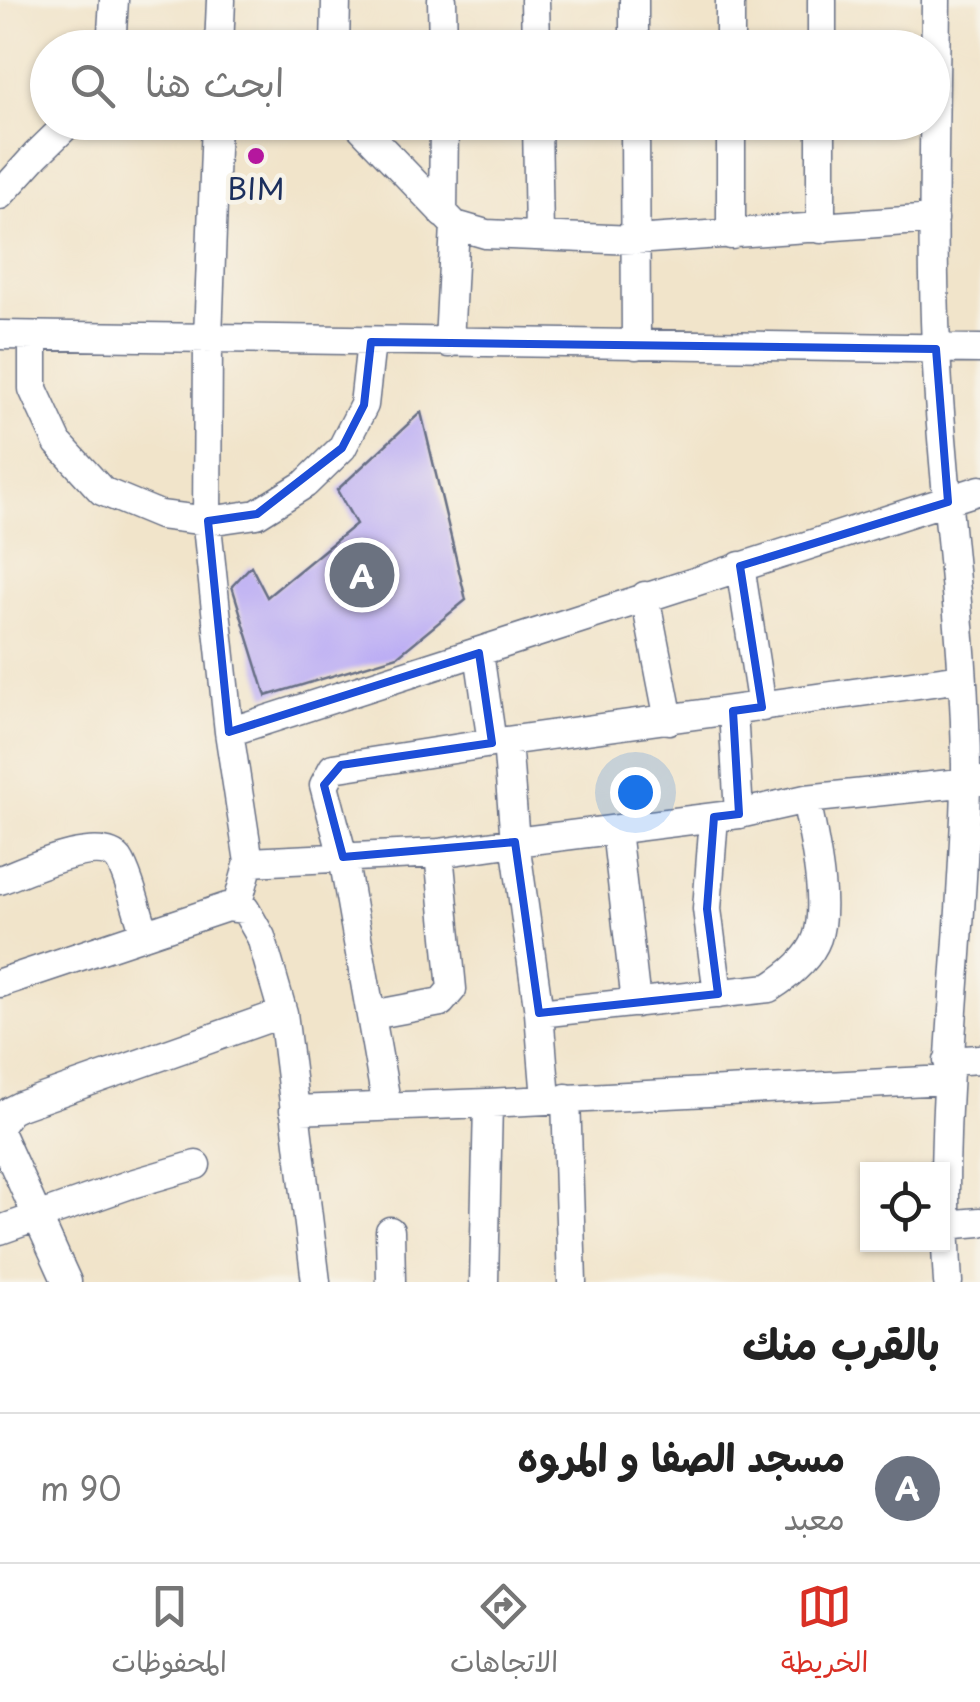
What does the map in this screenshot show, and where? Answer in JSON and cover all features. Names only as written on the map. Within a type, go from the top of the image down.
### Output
[{"type":"street","points":[[112,30],[114,0]]},
{"type":"street","points":[[220,30],[221,0]]},
{"type":"street","points":[[335,30],[336,0]]},
{"type":"street","points":[[442,0],[443,30]]},
{"type":"street","points":[[535,0],[536,30]]},
{"type":"street","points":[[634,0],[634,30]]},
{"type":"street","points":[[730,0],[730,30]]},
{"type":"street","points":[[822,0],[822,30]]},
{"type":"street","points":[[936,0],[936,30]]},
{"type":"street","points":[[0,196],[52,140]]},
{"type":"street","points":[[215,140],[208,338],[208,521],[229,732],[249,862],[236,906]]},
{"type":"street","points":[[373,140],[449,220],[486,234],[636,240],[934,219]]},
{"type":"street","points":[[445,140],[449,343]]},
{"type":"street","points":[[537,140],[539,236]]},
{"type":"street","points":[[634,140],[636,345]]},
{"type":"street","points":[[731,140],[732,235]]},
{"type":"street","points":[[820,228],[821,140]]},
{"type":"street","points":[[935,140],[936,348],[948,502],[968,666],[973,782],[948,1070],[946,1162]]},
{"type":"street","points":[[0,335],[980,349]]},
{"type":"street","points":[[33,336],[33,389],[58,443],[102,492],[160,515],[208,521],[256,514],[305,484],[342,448],[364,405],[371,342]]},
{"type":"street","points":[[229,732],[980,490]]},
{"type":"street","points":[[740,566],[762,707]]},
{"type":"street","points":[[645,596],[669,720]]},
{"type":"street","points":[[480,653],[499,742],[538,1013],[556,1098],[572,1282]]},
{"type":"street","points":[[387,1107],[344,857],[324,786],[332,768],[762,707],[968,666]]},
{"type":"street","points":[[718,994],[707,909],[727,816],[733,711]]},
{"type":"street","points":[[249,862],[439,853],[727,816],[806,799],[973,782]]},
{"type":"street","points":[[538,1013],[769,988],[801,963],[817,938],[818,862],[806,799]]},
{"type":"street","points":[[616,830],[636,1003]]},
{"type":"street","points":[[0,880],[83,851],[106,852],[119,860],[145,934]]},
{"type":"street","points":[[372,1015],[441,1002],[452,988],[439,853]]},
{"type":"street","points":[[0,983],[236,906],[246,910],[254,920],[283,1013],[316,1282]]},
{"type":"street","points":[[0,1125],[10,1111],[20,1106],[283,1013]]},
{"type":"street","points":[[294,1110],[488,1103],[948,1070],[980,1059]]},
{"type":"street","points":[[484,1282],[488,1103]]},
{"type":"street","points":[[0,1134],[66,1282]]},
{"type":"street","points":[[0,1230],[196,1166]]},
{"type":"street","points":[[950,1224],[980,1222]]},
{"type":"street","points":[[390,1231],[391,1282]]},
{"type":"street","points":[[946,1252],[948,1282]]},
{"type":"highlighted area","points":[[371,342],[936,349],[948,502],[740,566],[762,707],[733,711],[739,814],[714,817],[707,909],[718,994],[539,1013],[515,842],[343,857],[324,785],[341,765],[492,743],[479,653],[229,732],[208,521],[257,514],[342,448],[364,405]]},
{"type":"building","points":[[421,412],[466,600],[398,656],[266,696],[232,586],[251,566],[267,597],[356,524],[337,490]]},
{"type":"place","name":"BIM","points":[[256,156]]},
{"type":"place","name":"مسجد الصفا و المروه","points":[[362,575]]}]
